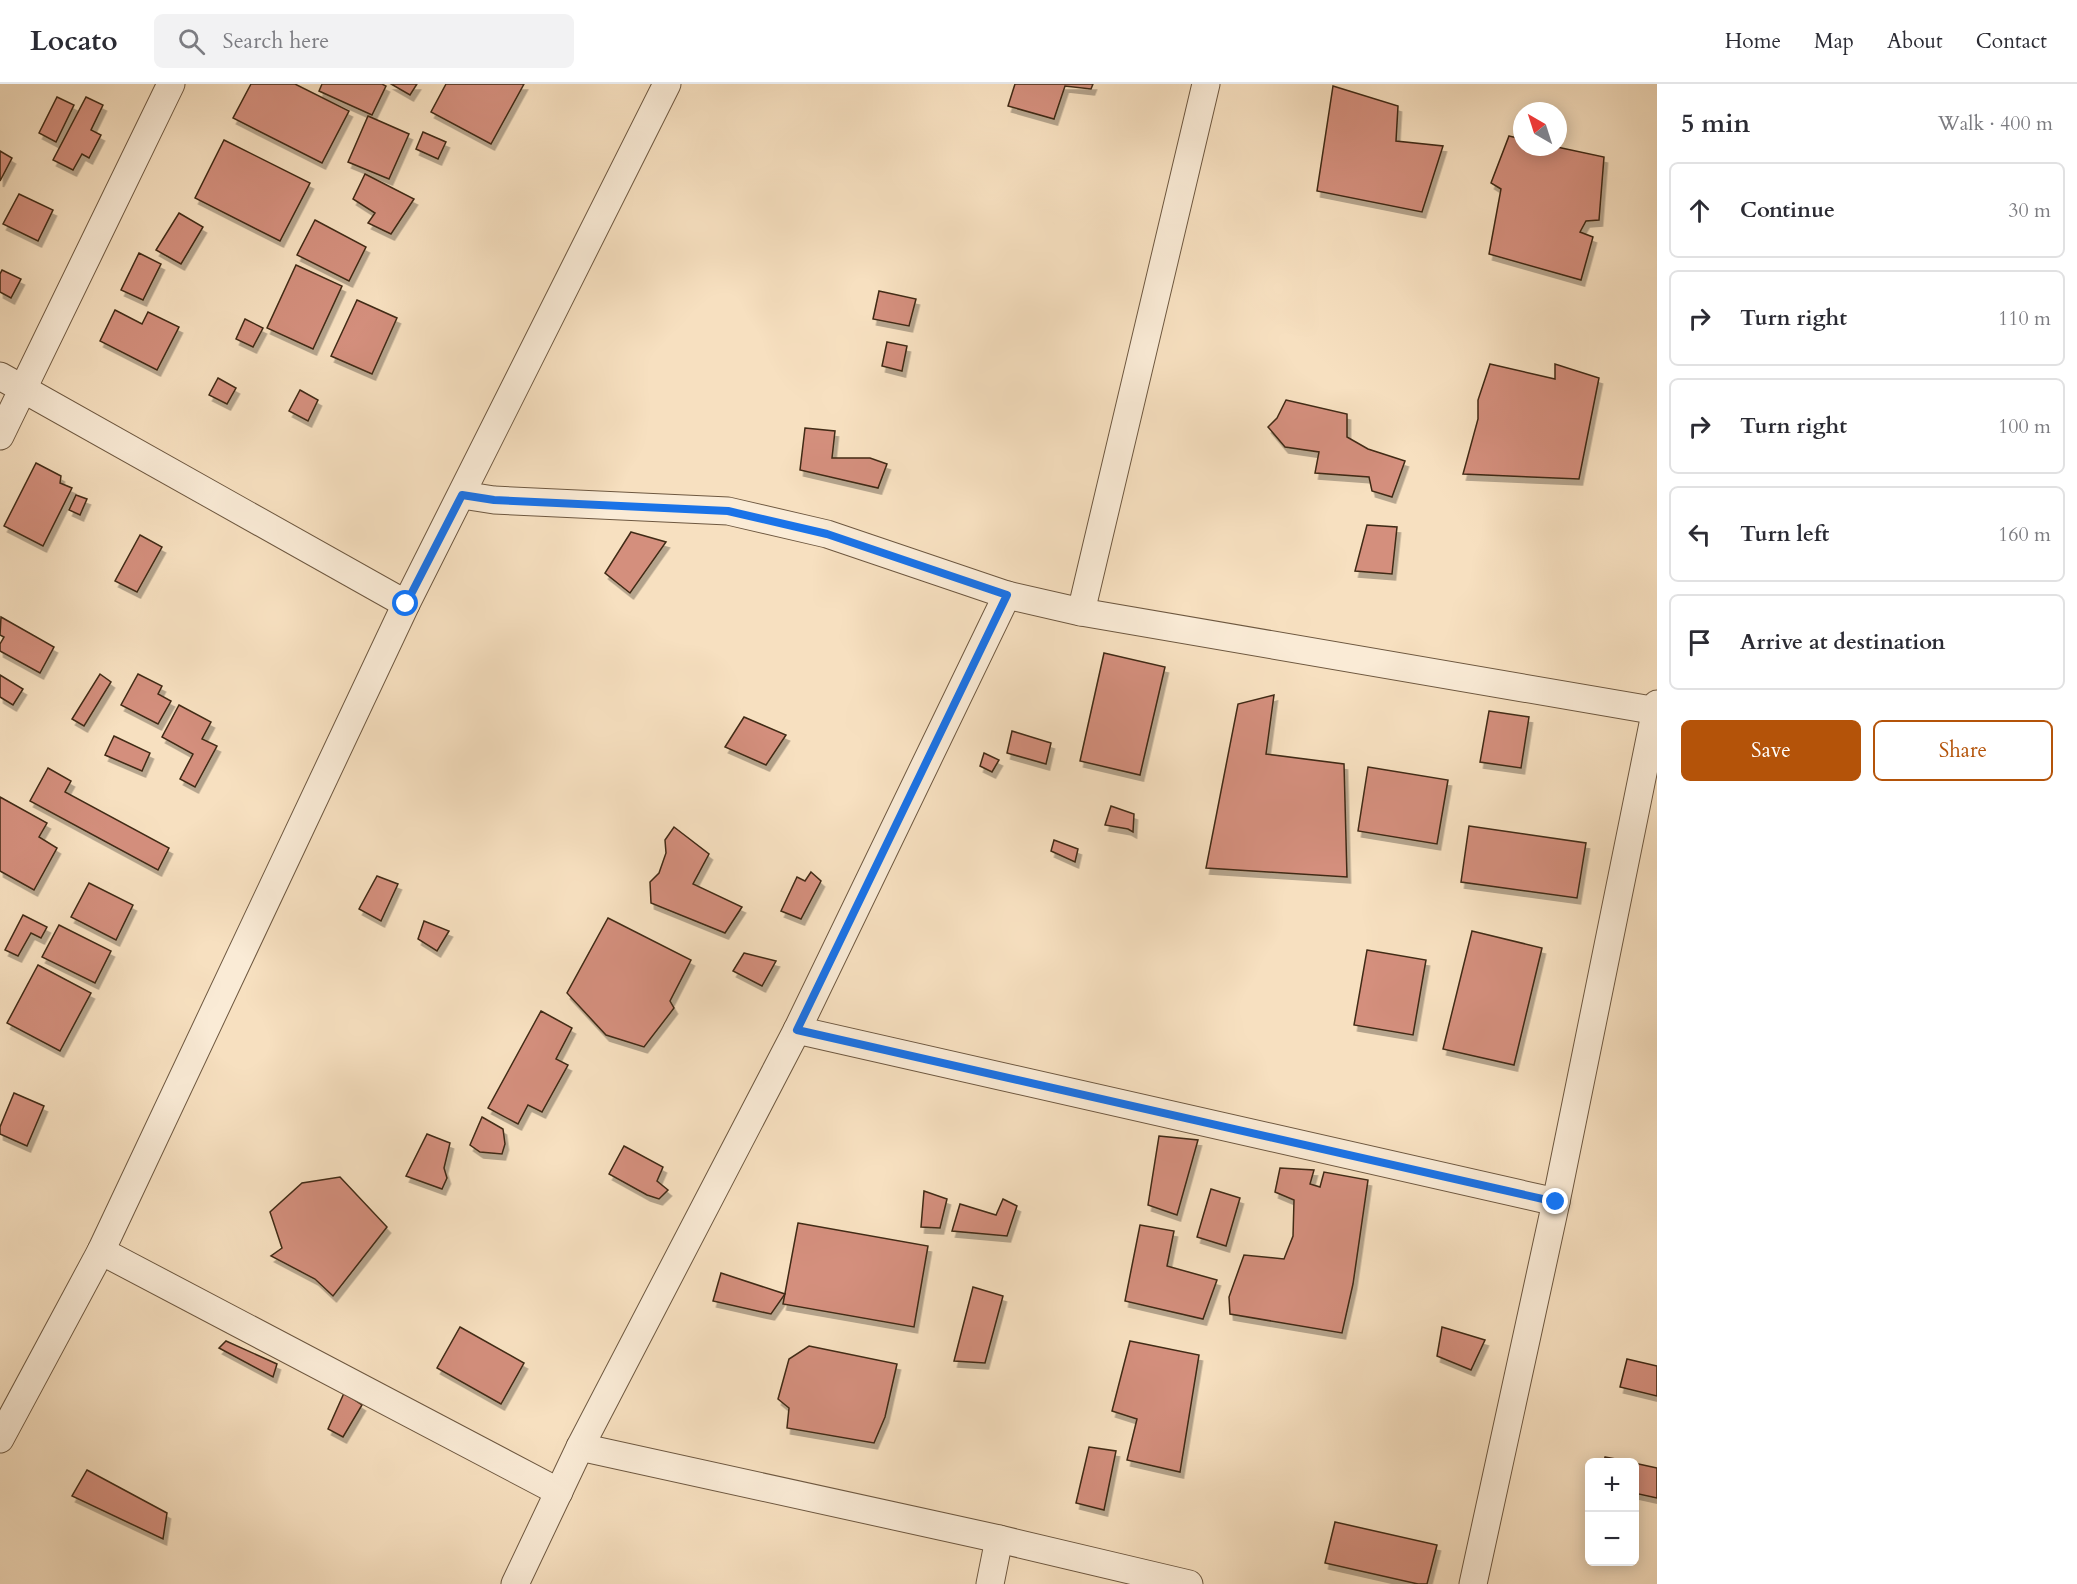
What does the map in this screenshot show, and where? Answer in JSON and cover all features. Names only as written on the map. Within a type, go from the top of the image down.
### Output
[{"type":"street","points":[[0,436],[11,382],[171,84]]},
{"type":"street","points":[[0,1439],[101,1251],[406,604],[667,84]]},
{"type":"street","points":[[1081,612],[1206,84]]},
{"type":"street","points":[[11,382],[406,604]]},
{"type":"street","points":[[462,495],[494,500],[728,511],[827,534],[1007,595],[1081,612],[1656,709],[1556,1202],[1473,1584]]},
{"type":"street","points":[[515,1584],[580,1447],[797,1030],[1007,595]]},
{"type":"street","points":[[797,1030],[1556,1202]]},
{"type":"street","points":[[101,1251],[559,1492]]},
{"type":"street","points":[[580,1447],[999,1539],[1189,1584]]},
{"type":"street","points":[[990,1584],[999,1539]]},
{"type":"building","points":[[251,84],[295,84],[349,111],[322,163],[233,118]]},
{"type":"building","points":[[322,84],[382,84],[386,86],[372,115],[319,91]]},
{"type":"building","points":[[391,84],[417,84],[410,95]]},
{"type":"building","points":[[446,84],[524,84],[491,144],[431,112]]},
{"type":"building","points":[[1015,84],[1093,84],[1091,89],[1065,86],[1054,119],[1008,106]]},
{"type":"building","points":[[1333,86],[1398,106],[1396,141],[1443,146],[1422,212],[1317,191]]},
{"type":"building","points":[[57,97],[74,105],[56,142],[39,133]]},
{"type":"building","points":[[86,97],[103,105],[91,130],[101,135],[89,158],[82,154],[73,170],[53,160]]},
{"type":"building","points":[[368,116],[409,134],[389,179],[348,162]]},
{"type":"building","points":[[423,132],[446,142],[438,159],[416,149]]},
{"type":"building","points":[[1509,136],[1513,137],[1513,156],[1567,156],[1567,149],[1604,157],[1599,220],[1586,221],[1580,232],[1593,237],[1581,280],[1489,254],[1501,189],[1491,183]]},
{"type":"building","points":[[224,140],[310,183],[280,241],[195,198]]},
{"type":"building","points":[[0,151],[12,158],[0,181]]},
{"type":"building","points":[[365,174],[414,199],[391,234],[368,223],[375,213],[353,199]]},
{"type":"building","points":[[19,194],[53,210],[38,241],[3,224]]},
{"type":"building","points":[[179,213],[203,227],[181,264],[156,250]]},
{"type":"building","points":[[315,220],[366,247],[349,281],[297,255]]},
{"type":"building","points":[[139,253],[161,264],[143,300],[121,290]]},
{"type":"building","points":[[296,265],[342,286],[313,349],[267,328]]},
{"type":"building","points":[[2,270],[21,279],[11,298],[0,292]]},
{"type":"building","points":[[879,291],[916,299],[909,326],[873,319]]},
{"type":"building","points":[[357,300],[397,318],[372,374],[331,356]]},
{"type":"building","points":[[115,310],[142,324],[148,312],[179,327],[157,370],[100,341]]},
{"type":"building","points":[[245,319],[263,328],[253,347],[236,339]]},
{"type":"building","points":[[887,342],[907,346],[902,371],[882,366]]},
{"type":"building","points":[[1490,364],[1555,379],[1555,364],[1599,378],[1579,479],[1463,474],[1478,419],[1478,400]]},
{"type":"building","points":[[218,378],[236,388],[227,404],[209,395]]},
{"type":"building","points":[[300,390],[318,400],[308,421],[289,411]]},
{"type":"building","points":[[1286,400],[1347,414],[1347,437],[1368,449],[1405,461],[1392,497],[1372,491],[1369,477],[1315,473],[1319,452],[1285,447],[1268,427],[1277,418]]},
{"type":"building","points":[[805,428],[835,431],[832,458],[870,458],[887,464],[878,488],[800,470]]},
{"type":"building","points":[[36,463],[61,476],[60,483],[72,488],[43,546],[4,526]]},
{"type":"building","points":[[76,495],[87,499],[80,515],[69,510]]},
{"type":"building","points":[[1367,525],[1397,527],[1392,574],[1355,571]]},
{"type":"building","points":[[631,532],[666,542],[630,593],[605,573]]},
{"type":"building","points":[[140,535],[162,547],[137,592],[115,581]]},
{"type":"building","points":[[1,617],[54,647],[40,673],[0,651],[0,644],[4,637],[0,635]]},
{"type":"building","points":[[1104,653],[1165,667],[1140,775],[1080,761]]},
{"type":"building","points":[[100,674],[111,682],[84,726],[72,719]]},
{"type":"building","points":[[138,674],[162,686],[158,694],[171,701],[158,724],[121,705]]},
{"type":"building","points":[[0,675],[23,689],[13,705],[0,697]]},
{"type":"building","points":[[1274,695],[1266,754],[1344,764],[1347,877],[1206,868],[1238,704]]},
{"type":"building","points":[[179,705],[211,722],[202,739],[217,746],[195,787],[180,779],[193,754],[162,737]]},
{"type":"building","points":[[1489,711],[1529,717],[1521,768],[1480,762]]},
{"type":"building","points":[[744,717],[786,735],[766,765],[725,747]]},
{"type":"building","points":[[1012,731],[1051,743],[1046,764],[1007,753]]},
{"type":"building","points":[[114,736],[150,753],[142,771],[105,755]]},
{"type":"building","points":[[984,753],[999,760],[992,772],[980,766]]},
{"type":"building","points":[[1368,767],[1448,780],[1437,844],[1358,831]]},
{"type":"building","points":[[48,768],[71,781],[65,792],[169,848],[158,870],[30,801]]},
{"type":"building","points":[[0,797],[47,823],[39,837],[57,848],[34,890],[0,871]]},
{"type":"building","points":[[1111,806],[1134,814],[1133,832],[1105,825]]},
{"type":"building","points":[[1469,826],[1586,843],[1577,898],[1461,882]]},
{"type":"building","points":[[674,827],[709,854],[693,884],[742,907],[725,933],[651,903],[650,882],[659,873],[666,853],[665,840]]},
{"type":"building","points":[[1054,840],[1078,849],[1075,862],[1051,851]]},
{"type":"building","points":[[811,872],[821,881],[801,919],[781,911],[797,877],[805,881]]},
{"type":"building","points":[[377,876],[398,884],[381,921],[359,909]]},
{"type":"building","points":[[89,883],[133,905],[116,940],[71,917]]},
{"type":"building","points":[[23,915],[47,927],[41,938],[31,933],[18,956],[5,950]]},
{"type":"building","points":[[608,918],[691,960],[670,1001],[674,1008],[644,1047],[606,1035],[567,993]]},
{"type":"building","points":[[424,921],[449,931],[437,951],[418,939]]},
{"type":"building","points":[[59,925],[111,951],[95,983],[42,957]]},
{"type":"building","points":[[1472,931],[1542,948],[1514,1065],[1443,1049]]},
{"type":"building","points":[[1367,950],[1426,960],[1413,1035],[1354,1025]]},
{"type":"building","points":[[744,953],[776,961],[762,986],[733,971]]},
{"type":"building","points":[[38,965],[91,993],[60,1051],[7,1023]]},
{"type":"building","points":[[541,1011],[572,1028],[556,1059],[568,1065],[542,1112],[528,1105],[518,1124],[488,1108]]},
{"type":"building","points":[[14,1093],[44,1106],[27,1146],[0,1134],[0,1127]]},
{"type":"building","points":[[482,1117],[503,1129],[505,1144],[502,1154],[480,1152],[470,1145]]},
{"type":"building","points":[[427,1134],[450,1143],[444,1168],[447,1178],[442,1189],[406,1176]]},
{"type":"building","points":[[1159,1136],[1198,1140],[1177,1215],[1148,1205]]},
{"type":"building","points":[[624,1146],[663,1167],[657,1181],[668,1190],[659,1199],[609,1174]]},
{"type":"building","points":[[1280,1168],[1314,1170],[1310,1184],[1320,1187],[1324,1172],[1368,1180],[1353,1284],[1342,1333],[1230,1314],[1229,1297],[1244,1255],[1284,1259],[1293,1236],[1294,1200],[1275,1192]]},
{"type":"building","points":[[340,1177],[387,1227],[333,1296],[315,1279],[271,1256],[282,1248],[270,1212],[302,1183]]},
{"type":"building","points":[[1211,1189],[1240,1198],[1226,1246],[1197,1237]]},
{"type":"building","points":[[924,1191],[947,1199],[940,1228],[921,1227]]},
{"type":"building","points":[[1003,1199],[1017,1206],[1007,1236],[952,1231],[960,1204],[996,1215]]},
{"type":"building","points":[[798,1223],[928,1246],[914,1327],[783,1304]]},
{"type":"building","points":[[1140,1225],[1174,1231],[1167,1266],[1217,1280],[1203,1319],[1125,1301]]},
{"type":"building","points":[[721,1273],[785,1294],[771,1314],[713,1301]]},
{"type":"building","points":[[973,1287],[1003,1296],[985,1363],[954,1361]]},
{"type":"building","points":[[460,1327],[524,1363],[501,1404],[437,1368]]},
{"type":"building","points":[[1442,1327],[1485,1340],[1471,1370],[1437,1356]]},
{"type":"building","points":[[226,1341],[277,1364],[273,1377],[219,1348]]},
{"type":"building","points":[[1130,1341],[1199,1355],[1180,1472],[1127,1460],[1137,1419],[1112,1411]]},
{"type":"building","points":[[809,1346],[897,1364],[885,1417],[874,1443],[787,1428],[789,1408],[778,1399],[789,1359]]},
{"type":"building","points":[[1627,1359],[1657,1366],[1657,1396],[1620,1387]]},
{"type":"building","points":[[344,1393],[362,1405],[343,1437],[328,1429]]},
{"type":"building","points":[[1089,1447],[1116,1451],[1104,1510],[1076,1503]]},
{"type":"building","points":[[1639,1464],[1657,1468],[1657,1498],[1639,1494]]},
{"type":"building","points":[[87,1470],[167,1513],[163,1539],[72,1496]]},
{"type":"building","points":[[1335,1522],[1437,1545],[1427,1584],[1418,1584],[1325,1563]]},
{"type":"route","points":[[406,604],[462,495],[494,500],[728,511],[827,534],[1007,595],[797,1030],[1556,1202]]}]
